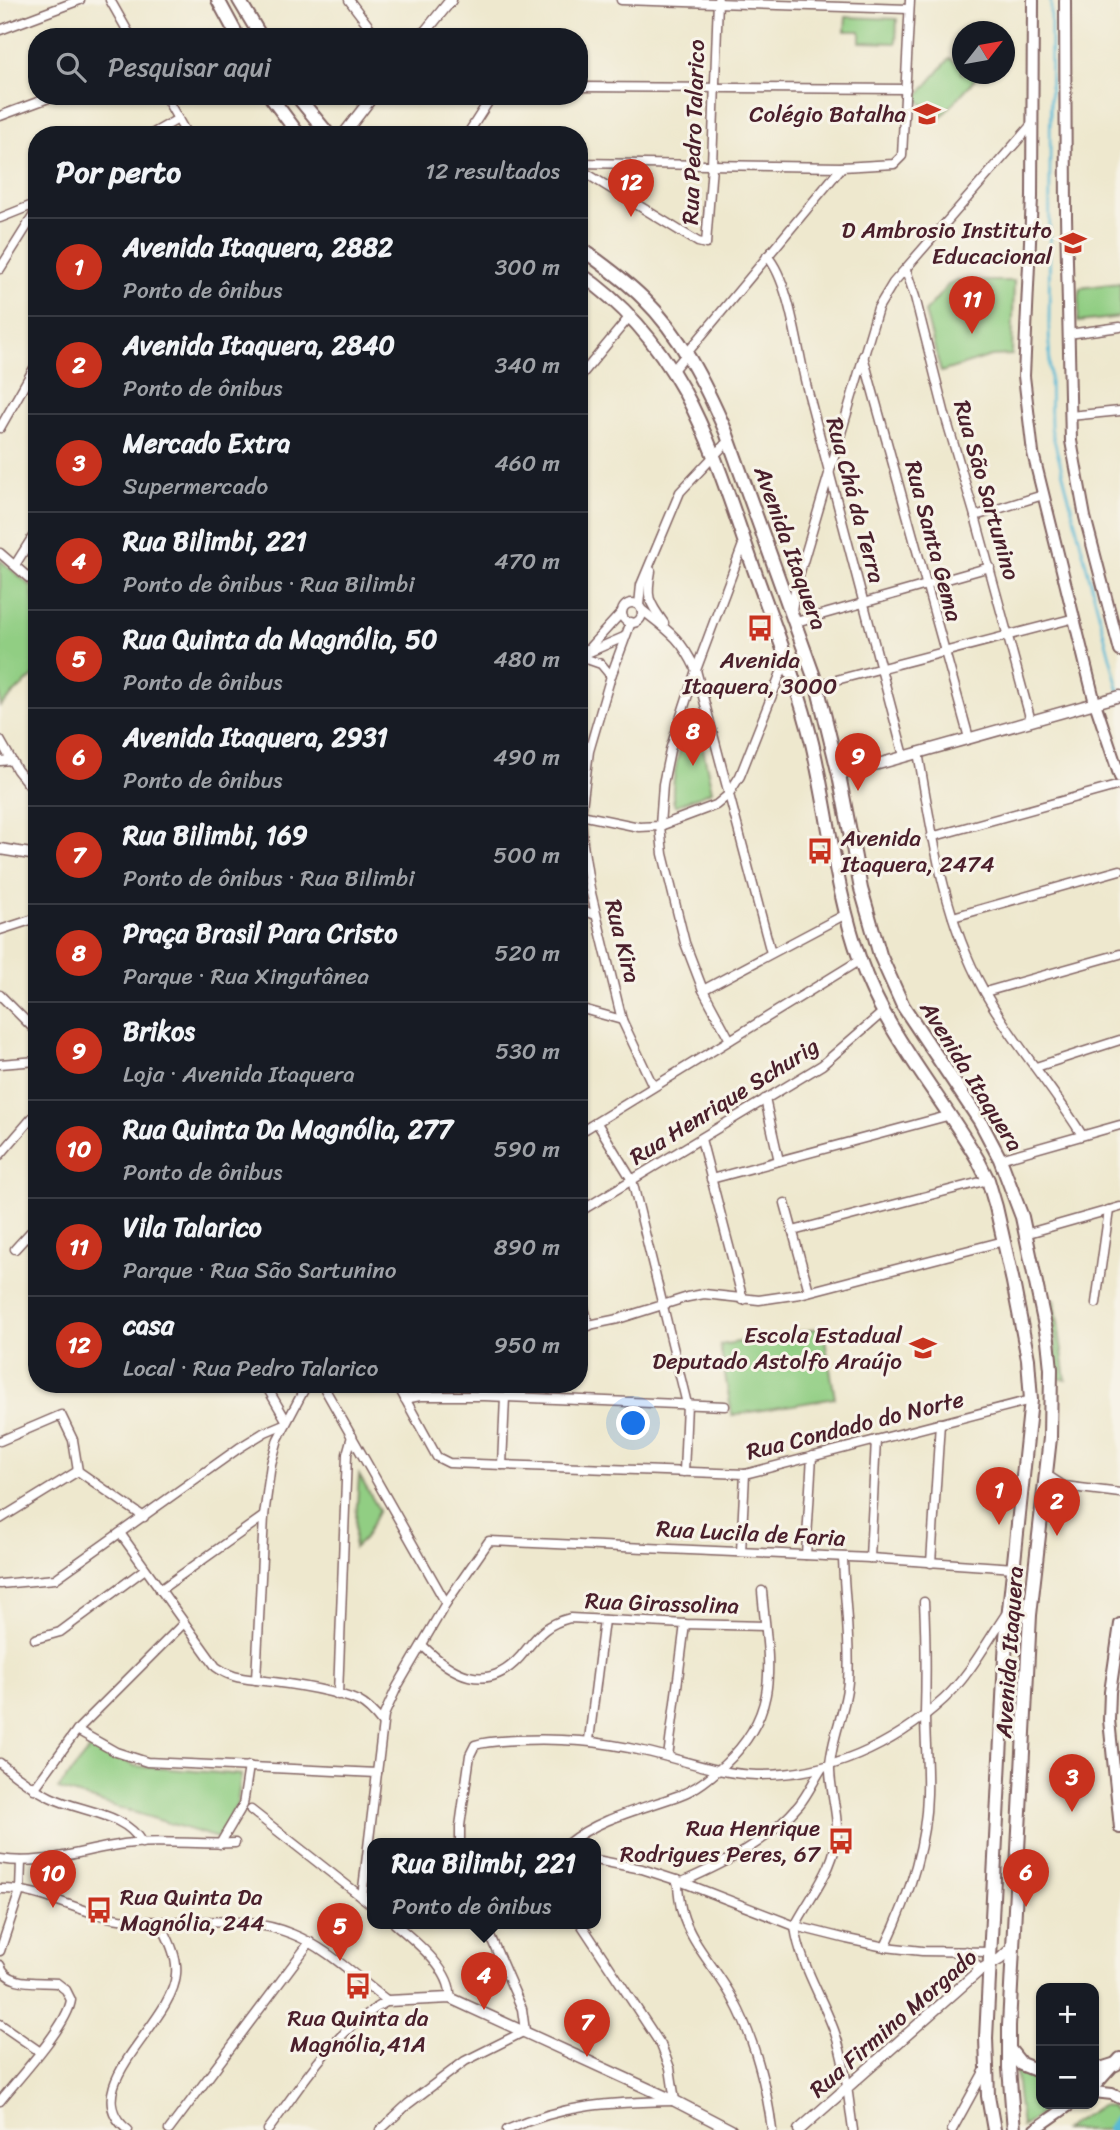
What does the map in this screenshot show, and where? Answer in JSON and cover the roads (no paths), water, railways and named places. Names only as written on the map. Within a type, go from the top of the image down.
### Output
[{"type":"main road","points":[[218,0],[233,28]]},
{"type":"main road","points":[[239,0],[256,28]]},
{"type":"main road","points":[[1033,0],[1032,197],[1024,376],[1032,453],[1097,702],[1120,778]]},
{"type":"main road","points":[[1065,0],[1071,441],[1080,493],[1120,651]]},
{"type":"main road","points":[[277,105],[292,126]]},
{"type":"main road","points":[[304,105],[321,126]]},
{"type":"main road","name":"Avenida Itaquera","points":[[588,254],[645,300],[686,353],[713,401],[794,616],[817,685],[839,775],[861,889],[880,955],[892,984],[918,1029],[980,1121],[1000,1159],[1022,1217],[1051,1369],[1047,1475],[1030,1615],[1013,1947],[1009,2049],[1014,2130]]},
{"type":"main road","name":"Avenida Itaquera","points":[[588,280],[631,315],[673,370],[695,411],[799,699],[812,743],[846,914],[860,960],[882,1013],[951,1115],[988,1180],[1004,1241],[1024,1338],[1031,1401],[1015,1568],[1007,1612],[988,1966],[986,2068],[994,2130]]},
{"type":"main road","points":[[799,699],[811,718],[825,766],[830,774],[839,775]]},
{"type":"main road","points":[[1120,1624],[1110,1692],[1109,1720],[1120,1828]]},
{"type":"main road","points":[[1009,2049],[1021,2064],[1036,2070]]},
{"type":"main road","points":[[1099,2069],[1118,2061]]},
{"type":"main road","points":[[1099,2082],[1118,2061]]},
{"type":"main road","points":[[1099,2093],[1120,2098]]},
{"type":"main road","points":[[1034,2130],[1064,2109]]},
{"type":"street","points":[[0,30],[80,0]]},
{"type":"street","points":[[110,0],[126,28]]},
{"type":"street","points":[[349,0],[370,28]]},
{"type":"street","points":[[588,163],[888,166],[902,156],[909,4],[621,0]]},
{"type":"street","points":[[428,28],[448,1]]},
{"type":"street","name":"Rua Pedro Talarico","points":[[588,175],[703,245],[708,242],[718,1]]},
{"type":"street","points":[[588,87],[906,89]]},
{"type":"street","points":[[0,116],[30,105]]},
{"type":"street","points":[[170,105],[182,126]]},
{"type":"street","points":[[350,126],[366,105]]},
{"type":"street","points":[[473,126],[486,105]]},
{"type":"street","points":[[166,126],[178,119]]},
{"type":"street","points":[[990,567],[864,603],[794,616],[795,589],[878,308],[884,296],[1033,122]]},
{"type":"street","points":[[673,370],[842,167]]},
{"type":"street","points":[[0,218],[28,209]]},
{"type":"street","points":[[0,269],[28,219]]},
{"type":"street","name":"Rua Chá da Terra","points":[[767,256],[780,279],[787,302],[829,474],[904,756]]},
{"type":"street","name":"Rua São Sartunino","points":[[906,270],[1031,721]]},
{"type":"street","points":[[588,366],[631,315]]},
{"type":"street","points":[[1068,334],[1120,327]]},
{"type":"street","name":"Rua Santa Gema","points":[[863,355],[969,738]]},
{"type":"street","points":[[0,428],[28,379]]},
{"type":"street","points":[[1070,416],[1120,411]]},
{"type":"street","points":[[622,612],[624,618],[631,622],[640,619],[641,585],[653,561],[672,508],[680,492],[729,440]]},
{"type":"street","points":[[975,516],[1043,495]]},
{"type":"street","points":[[730,1040],[693,967],[676,911],[663,854],[660,827],[663,784],[670,750],[696,670],[744,542]]},
{"type":"street","points":[[15,565],[28,544]]},
{"type":"street","points":[[0,553],[28,577]]},
{"type":"street","points":[[653,561],[647,595],[650,604],[680,642],[696,670],[771,953]]},
{"type":"street","points":[[588,649],[627,604],[633,602],[668,629]]},
{"type":"street","points":[[817,685],[1075,618]]},
{"type":"street","name":"Rua Kira","points":[[588,759],[611,676],[631,622]]},
{"type":"street","points":[[588,654],[624,636]]},
{"type":"street","points":[[588,659],[601,664],[611,676]]},
{"type":"street","points":[[588,816],[639,827],[660,827],[716,805],[728,795],[750,754],[786,660]]},
{"type":"street","points":[[839,775],[1120,696]]},
{"type":"street","points":[[0,740],[10,760],[28,783]]},
{"type":"street","points":[[918,752],[932,837],[953,917],[985,992],[1082,1135]]},
{"type":"street","points":[[0,761],[10,760]]},
{"type":"street","points":[[932,837],[1120,785]]},
{"type":"street","points":[[0,849],[28,854]]},
{"type":"street","points":[[953,917],[1120,870]]},
{"type":"street","name":"Rua Kira","points":[[588,871],[622,1020],[653,1086]]},
{"type":"street","points":[[588,912],[596,915]]},
{"type":"street","points":[[703,990],[846,914]]},
{"type":"street","points":[[0,930],[28,922]]},
{"type":"street","points":[[985,992],[1120,954]]},
{"type":"street","points":[[588,1128],[860,960]]},
{"type":"street","points":[[0,995],[28,1023]]},
{"type":"street","points":[[588,1011],[622,1020]]},
{"type":"street","name":"Rua Henrique Schurig","points":[[588,1207],[822,1065],[882,1013]]},
{"type":"street","points":[[1036,1067],[1120,1040]]},
{"type":"street","points":[[0,1064],[28,1062]]},
{"type":"street","points":[[765,1099],[779,1161]]},
{"type":"street","points":[[711,1179],[951,1115]]},
{"type":"street","points":[[0,1155],[28,1122]]},
{"type":"street","points":[[597,1123],[632,1180],[687,1404],[684,1472]]},
{"type":"street","points":[[1000,1159],[1120,1125]]},
{"type":"street","points":[[701,1139],[743,1300]]},
{"type":"street","points":[[793,1230],[988,1180]]},
{"type":"street","points":[[785,1203],[809,1291]]},
{"type":"street","points":[[1025,1234],[1120,1207]]},
{"type":"street","points":[[1096,1303],[1110,1210]]},
{"type":"street","points":[[15,1249],[28,1235]]},
{"type":"street","points":[[588,1326],[704,1294],[743,1300],[774,1299],[1004,1241]]},
{"type":"street","points":[[270,1393],[285,1422]]},
{"type":"street","points":[[256,1680],[264,1516],[271,1464],[285,1422],[302,1393]]},
{"type":"street","points":[[327,1393],[446,1603],[390,1700],[382,1723],[369,1838]]},
{"type":"street","points":[[402,1393],[405,1399],[420,1396],[505,1397],[724,1406]]},
{"type":"street","points":[[502,1465],[505,1397]]},
{"type":"street","name":"Rua Condado do Norte","points":[[405,1399],[437,1457],[449,1462],[745,1474],[1031,1401]]},
{"type":"street","points":[[0,1441],[61,1415],[73,1440],[78,1471],[144,1517]]},
{"type":"street","points":[[0,1584],[52,1580],[239,1448],[285,1422]]},
{"type":"street","points":[[931,1563],[940,1423]]},
{"type":"street","points":[[338,1695],[346,1454],[352,1436]]},
{"type":"street","points":[[870,1558],[876,1440]]},
{"type":"street","points":[[806,1555],[812,1456]]},
{"type":"street","points":[[0,1519],[78,1471]]},
{"type":"street","points":[[741,1552],[745,1474]]},
{"type":"street","points":[[1047,1475],[1064,1486],[1120,1493]]},
{"type":"street","points":[[1045,1494],[1064,1486]]},
{"type":"street","points":[[160,1590],[264,1516]]},
{"type":"street","points":[[120,1533],[216,1667],[227,1675],[338,1695],[366,1706],[382,1723]]},
{"type":"street","name":"Rua Lucila de Faria","points":[[446,1603],[486,1543],[494,1539],[1015,1568]]},
{"type":"street","points":[[680,1881],[718,1866],[748,1849],[780,1825],[826,1767],[848,1683],[849,1646],[844,1603],[844,1557]]},
{"type":"street","points":[[35,1639],[60,1632],[145,1569]]},
{"type":"street","points":[[576,1838],[606,1821],[684,1794],[718,1770],[744,1745],[756,1727],[768,1686],[770,1668],[762,1591]]},
{"type":"street","points":[[885,1947],[920,1853],[928,1797],[924,1602]]},
{"type":"street","points":[[460,1838],[472,1747],[478,1743],[589,1740],[668,1756],[718,1770],[757,1775],[826,1767],[887,1742],[944,1699],[1007,1612]]},
{"type":"street","name":"Rua Girassolina","points":[[422,1645],[455,1673],[469,1677],[486,1677],[502,1672],[519,1658],[530,1642],[555,1622],[570,1618],[685,1625],[765,1626]]},
{"type":"street","points":[[589,1740],[604,1620]]},
{"type":"street","points":[[34,1789],[77,1730],[184,1623]]},
{"type":"street","points":[[668,1756],[685,1625]]},
{"type":"street","points":[[77,1730],[116,1752],[146,1762],[377,1773]]},
{"type":"street","points":[[0,1763],[34,1789],[54,1799],[121,1822],[137,1834],[142,1843]]},
{"type":"street","points":[[220,1844],[243,1805],[249,1766]]},
{"type":"street","points":[[826,1767],[837,1823],[834,1852],[821,1882],[795,1926],[799,1946],[834,2032],[846,2075],[853,2130]]},
{"type":"street","points":[[251,1810],[367,1901]]},
{"type":"street","points":[[0,1859],[21,1861],[142,1843],[235,1843]]},
{"type":"street","points":[[362,1897],[367,1856]]},
{"type":"street","points":[[0,1951],[20,1891],[21,1861]]},
{"type":"street","points":[[601,1861],[642,1869],[680,1881],[795,1926],[885,1947],[922,1951],[966,1951],[988,1966]]},
{"type":"street","points":[[680,1881],[682,1915],[734,2001],[744,2023],[762,2080],[772,2130]]},
{"type":"street","points":[[0,1889],[20,1891],[101,1916],[160,1922],[250,1924],[291,1933],[310,1942],[388,2001]]},
{"type":"street","points":[[128,2130],[113,2113],[110,2097],[113,2084],[155,2023],[167,2001],[176,1974],[173,1952],[160,1922]]},
{"type":"street","points":[[401,1929],[436,1964],[448,1981],[454,2000]]},
{"type":"street","points":[[487,1929],[522,2009],[525,2031]]},
{"type":"street","points":[[584,1929],[661,2045],[670,2068],[675,2101]]},
{"type":"street","points":[[169,2130],[310,1942]]},
{"type":"street","name":"Rua Firmino Morgado","points":[[799,2130],[1013,1947]]},
{"type":"street","points":[[966,1951],[988,1966]]},
{"type":"street","points":[[0,1965],[11,1979],[57,1983],[71,2000],[68,2013],[0,2101]]},
{"type":"street","points":[[268,2130],[328,2048],[371,2010],[388,2001],[454,2000],[675,2101],[731,2130]]},
{"type":"street","points":[[0,2025],[39,2051]]},
{"type":"street","points":[[380,2130],[408,2104],[465,2061],[525,2031]]},
{"type":"street","points":[[952,2130],[986,2068]]},
{"type":"street","points":[[507,2130],[531,2119],[585,2105],[675,2101]]},
{"type":"waterway","points":[[1051,0],[1051,428],[1119,692]]},
{"type":"waterway","points":[[1114,2130],[1120,2121]]},
{"type":"place","name":"Colégio Batalha","points":[[927,114]]},
{"type":"place","name":"casa","points":[[631,217]]},
{"type":"place","name":"D Ambrosio Instituto Educacional","points":[[1073,243]]},
{"type":"place","name":"Vila Talarico","points":[[972,334]]},
{"type":"place","name":"Avenida Itaquera, 3000","points":[[760,628]]},
{"type":"place","name":"Praça Brasil Para Cristo","points":[[693,766]]},
{"type":"place","name":"Brikos","points":[[858,791]]},
{"type":"place","name":"Avenida Itaquera, 2474","points":[[820,851]]},
{"type":"place","name":"Escola Estadual Deputado Astolfo Araújo","points":[[923,1348]]},
{"type":"place","name":"Avenida Itaquera, 2882","points":[[999,1525]]},
{"type":"place","name":"Avenida Itaquera, 2840","points":[[1057,1536]]},
{"type":"place","name":"Mercado Extra","points":[[1072,1812]]},
{"type":"place","name":"Rua Henrique Rodrigues Peres, 67","points":[[841,1841]]},
{"type":"place","name":"Avenida Itaquera, 2931","points":[[1026,1907]]},
{"type":"place","name":"Rua Quinta Da Magnólia, 277","points":[[53,1908]]},
{"type":"place","name":"Rua Quinta Da Magnólia, 244","points":[[99,1910]]},
{"type":"place","name":"Rua Quinta da Magnólia, 50","points":[[340,1961]]},
{"type":"place","name":"Rua Quinta da Magnólia,41A","points":[[358,1986]]},
{"type":"place","name":"Rua Bilimbi, 221","points":[[484,2010]]},
{"type":"place","name":"Rua Bilimbi, 169","points":[[587,2057]]}]
